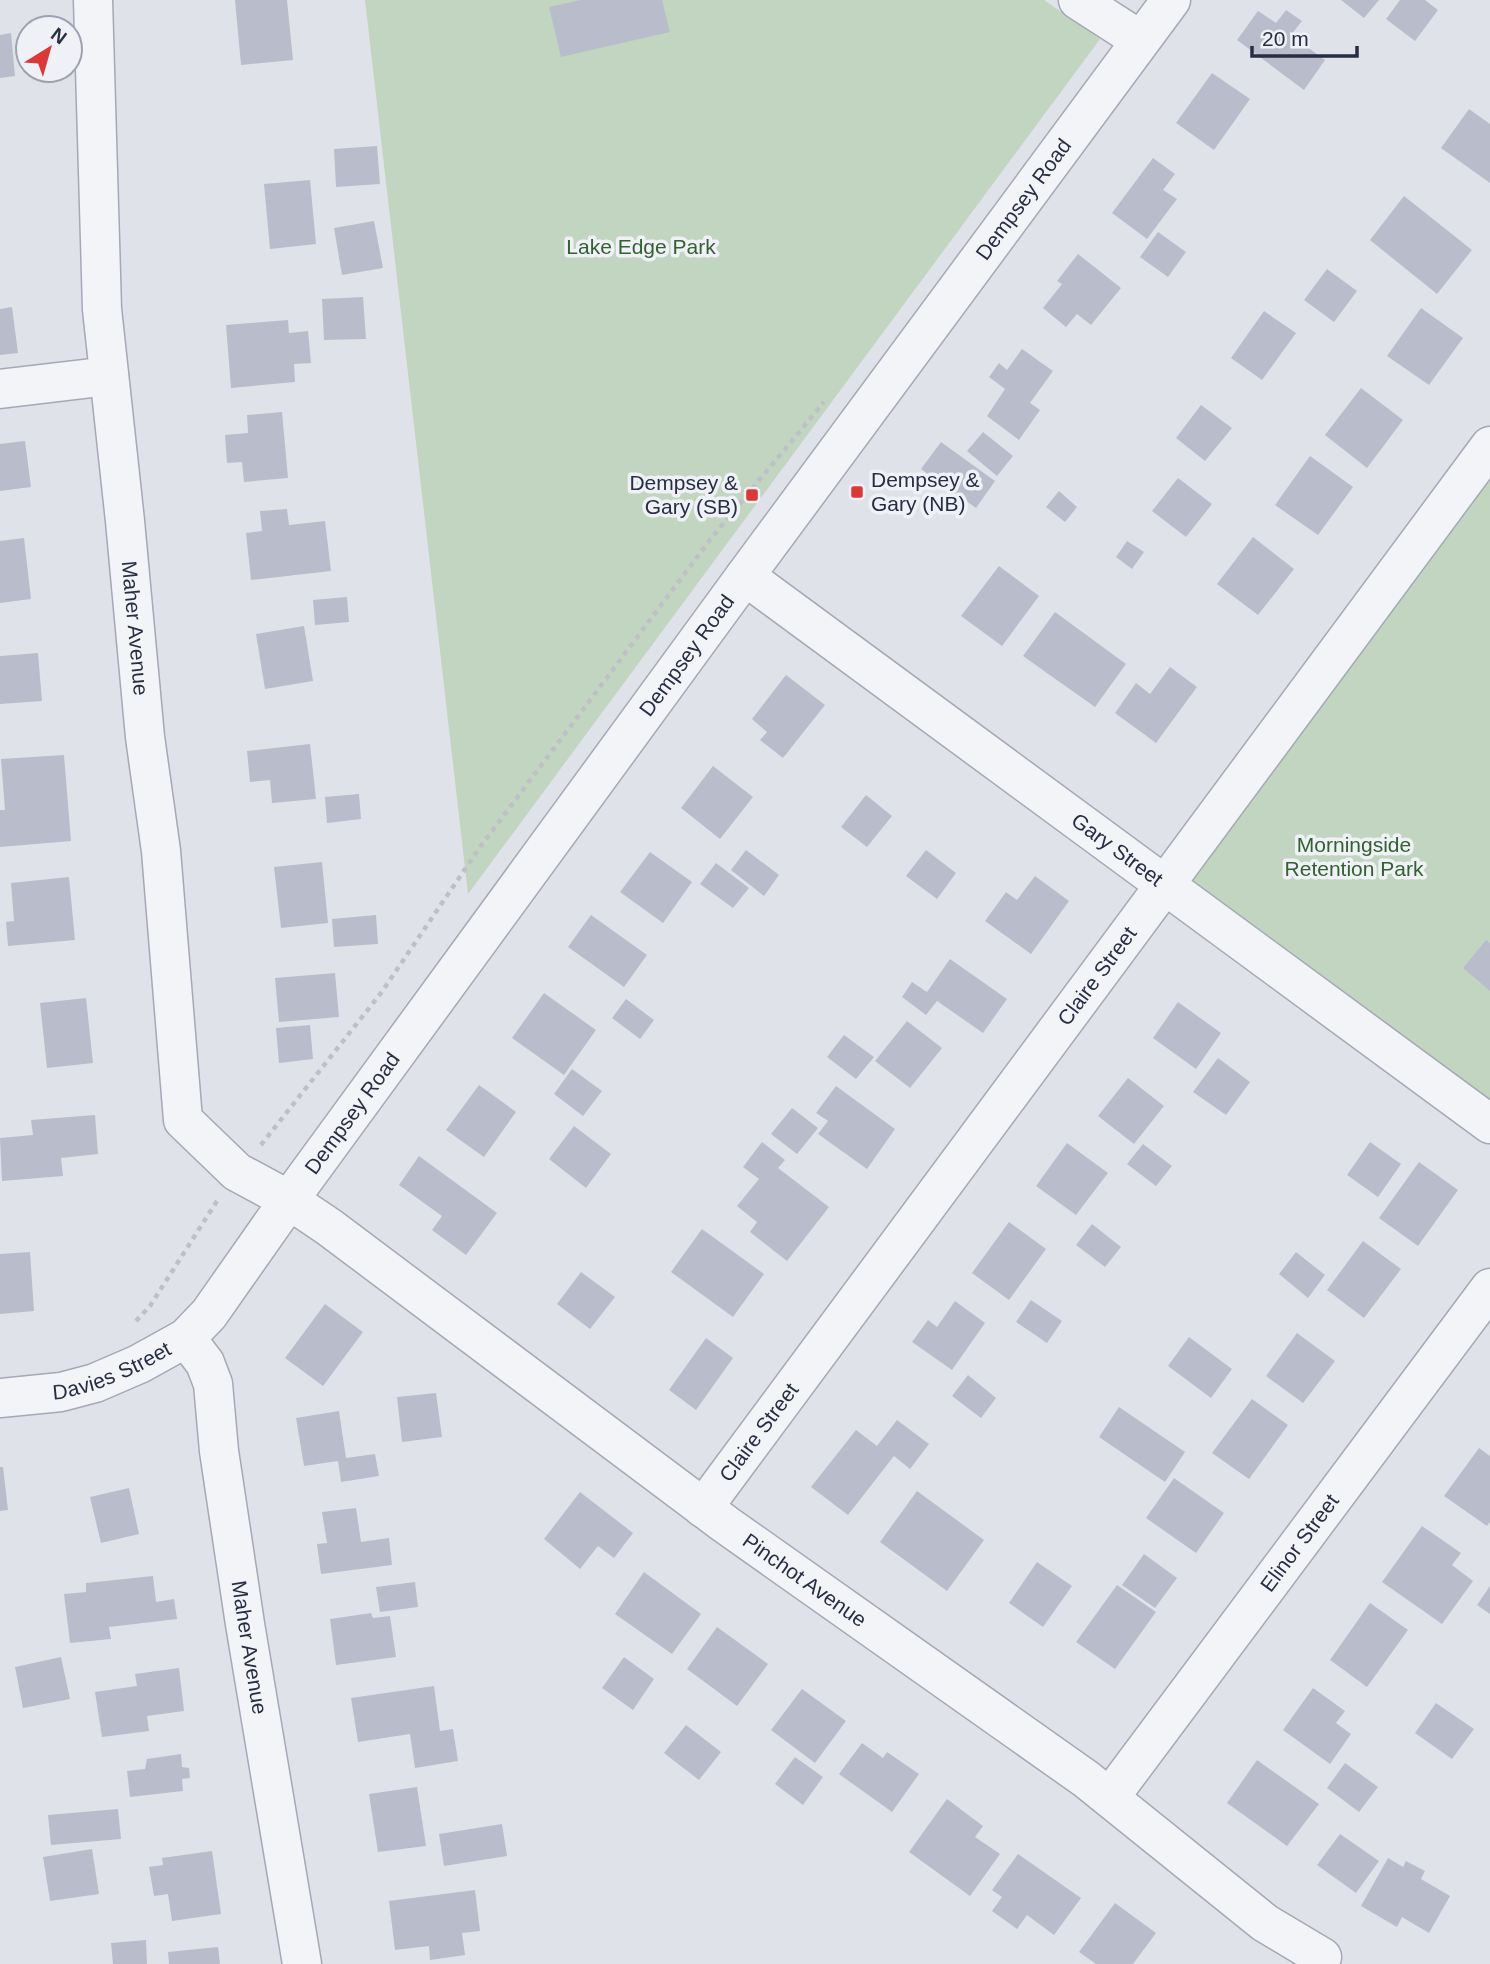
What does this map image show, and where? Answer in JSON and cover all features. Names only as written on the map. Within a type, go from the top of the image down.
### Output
[{"type":"street","name":"Maher Avenue","points":[[93,0],[102,309],[145,737],[161,851],[183,1120],[237,1172],[289,1200]]},
{"type":"street","points":[[1078,0],[1140,40]]},
{"type":"street","name":"Dempsey Road","points":[[197,1326],[1171,0]]},
{"type":"street","points":[[0,389],[109,376]]},
{"type":"street","name":"Claire Street","points":[[703,1508],[1490,446]]},
{"type":"street","name":"Gary Street","points":[[746,576],[1490,1124]]},
{"type":"street","name":"Pinchot Avenue","points":[[289,1200],[329,1227],[703,1508],[1110,1797],[1265,1923],[1322,1962]]},
{"type":"street","name":"Elinor Street","points":[[1110,1797],[1490,1288]]},
{"type":"street","name":"Maher Avenue","points":[[197,1326],[205,1363],[213,1384],[219,1451],[241,1597],[302,1964]]},
{"type":"street","name":"Davies Street","points":[[0,1398],[61,1392],[95,1383],[139,1364],[197,1326]]},
{"type":"path","points":[[272,1132],[381,993],[480,847],[680,580],[827,398]]},
{"type":"path","points":[[134,1324],[149,1306],[196,1232]]},
{"type":"green space","name":"Lake Edge Park","points":[[365,0],[1044,0],[1100,39],[468,894]]},
{"type":"green space","name":"Morningside Retention Park","points":[[1473,469],[1490,483],[1490,1124],[1165,885]]},
{"type":"building","points":[[235,0],[287,0],[293,60],[241,65]]},
{"type":"building","points":[[581,0],[662,0],[670,32],[561,57],[549,7]]},
{"type":"building","points":[[1341,0],[1379,0],[1364,18]]},
{"type":"building","points":[[1400,0],[1425,0],[1438,10],[1415,41],[1386,19]]},
{"type":"building","points":[[1286,10],[1302,21],[1291,35],[1325,60],[1304,90],[1237,40],[1258,11],[1276,23]]},
{"type":"building","points":[[11,33],[14,76],[0,78],[0,35]]},
{"type":"building","points":[[1212,73],[1250,99],[1214,150],[1176,123]]},
{"type":"building","points":[[1469,109],[1490,124],[1490,183],[1441,148]]},
{"type":"building","points":[[377,146],[380,184],[336,187],[334,149]]},
{"type":"building","points":[[1153,158],[1175,174],[1163,190],[1177,199],[1147,239],[1112,213]]},
{"type":"building","points":[[310,180],[316,244],[270,249],[264,184]]},
{"type":"building","points":[[1404,196],[1472,250],[1437,294],[1370,240]]},
{"type":"building","points":[[374,221],[383,268],[342,275],[334,228]]},
{"type":"building","points":[[1158,232],[1186,252],[1168,277],[1140,257]]},
{"type":"building","points":[[1078,254],[1121,288],[1091,325],[1077,314],[1066,327],[1043,308],[1062,284],[1057,281]]},
{"type":"building","points":[[1327,269],[1357,291],[1334,322],[1304,300]]},
{"type":"building","points":[[363,297],[366,339],[324,340],[322,299]]},
{"type":"building","points":[[12,307],[18,353],[0,355],[0,309]]},
{"type":"building","points":[[1421,308],[1463,338],[1429,385],[1387,356]]},
{"type":"building","points":[[1264,311],[1296,333],[1262,380],[1231,358]]},
{"type":"building","points":[[288,320],[289,333],[308,331],[311,363],[294,364],[295,382],[231,388],[226,325]]},
{"type":"building","points":[[1022,349],[1053,371],[1030,403],[1040,410],[1019,440],[987,416],[1005,389],[989,377],[999,363],[1007,370]]},
{"type":"building","points":[[1361,388],[1403,420],[1367,468],[1325,435]]},
{"type":"building","points":[[1201,405],[1232,428],[1205,461],[1176,438]]},
{"type":"building","points":[[282,412],[288,478],[244,482],[242,462],[227,463],[225,435],[248,433],[247,415]]},
{"type":"building","points":[[983,432],[1013,456],[997,476],[967,451]]},
{"type":"building","points":[[25,441],[31,487],[0,491],[0,444]]},
{"type":"building","points":[[941,442],[995,481],[976,508],[921,469]]},
{"type":"building","points":[[1310,456],[1353,487],[1318,535],[1275,505]]},
{"type":"building","points":[[1178,478],[1212,504],[1186,537],[1152,511]]},
{"type":"building","points":[[1059,491],[1077,507],[1065,522],[1046,507]]},
{"type":"building","points":[[287,509],[289,525],[325,521],[331,571],[251,580],[246,533],[262,531],[260,511]]},
{"type":"building","points":[[1253,537],[1294,569],[1258,615],[1217,584]]},
{"type":"building","points":[[24,538],[31,599],[0,603],[0,541]]},
{"type":"building","points":[[1127,541],[1144,552],[1132,569],[1116,557]]},
{"type":"building","points":[[999,566],[1039,596],[1002,646],[961,616]]},
{"type":"building","points":[[347,597],[349,622],[315,625],[313,600]]},
{"type":"building","points":[[1055,612],[1126,664],[1095,707],[1023,656]]},
{"type":"building","points":[[304,626],[313,681],[265,689],[256,634]]},
{"type":"building","points":[[38,653],[42,701],[0,704],[0,656]]},
{"type":"building","points":[[1170,667],[1197,687],[1156,743],[1115,713],[1136,683],[1150,694]]},
{"type":"building","points":[[786,675],[825,705],[783,758],[760,740],[767,732],[752,719]]},
{"type":"building","points":[[310,744],[316,799],[272,803],[270,780],[250,782],[247,751]]},
{"type":"building","points":[[64,755],[71,841],[0,847],[0,810],[5,810],[1,759]]},
{"type":"building","points":[[713,766],[753,797],[720,839],[681,808]]},
{"type":"building","points":[[359,794],[361,819],[327,823],[325,797]]},
{"type":"building","points":[[866,795],[892,816],[867,847],[841,827]]},
{"type":"building","points":[[746,850],[779,875],[764,896],[731,870]]},
{"type":"building","points":[[926,850],[956,873],[937,899],[906,876]]},
{"type":"building","points":[[650,852],[692,882],[663,923],[620,892]]},
{"type":"building","points":[[322,862],[328,923],[281,928],[274,867]]},
{"type":"building","points":[[716,863],[749,888],[733,908],[700,884]]},
{"type":"building","points":[[1035,876],[1069,901],[1031,954],[985,921],[1006,892],[1017,900]]},
{"type":"building","points":[[69,877],[75,940],[8,946],[6,922],[14,921],[11,883]]},
{"type":"building","points":[[376,915],[378,944],[334,947],[332,919]]},
{"type":"building","points":[[591,915],[647,955],[624,987],[568,947]]},
{"type":"building","points":[[1486,940],[1490,943],[1490,991],[1463,968]]},
{"type":"building","points":[[950,959],[1007,999],[983,1033],[937,1001],[926,1015],[902,997],[912,982],[927,992]]},
{"type":"building","points":[[335,973],[339,1017],[279,1022],[275,978]]},
{"type":"building","points":[[544,993],[596,1030],[564,1075],[512,1038]]},
{"type":"building","points":[[86,998],[93,1063],[47,1068],[40,1003]]},
{"type":"building","points":[[626,999],[654,1020],[640,1039],[612,1018]]},
{"type":"building","points":[[1178,1002],[1221,1033],[1196,1069],[1153,1038]]},
{"type":"building","points":[[907,1021],[942,1048],[910,1088],[875,1061]]},
{"type":"building","points":[[310,1025],[313,1059],[279,1063],[276,1028]]},
{"type":"building","points":[[844,1035],[874,1057],[856,1079],[827,1057]]},
{"type":"building","points":[[1218,1058],[1250,1082],[1226,1115],[1193,1092]]},
{"type":"building","points":[[572,1069],[602,1091],[583,1116],[554,1094]]},
{"type":"building","points":[[1128,1078],[1164,1106],[1134,1144],[1098,1116]]},
{"type":"building","points":[[479,1085],[516,1112],[484,1157],[446,1130]]},
{"type":"building","points":[[836,1086],[895,1129],[867,1169],[818,1134],[828,1121],[816,1113]]},
{"type":"building","points":[[792,1108],[818,1128],[797,1154],[771,1134]]},
{"type":"building","points":[[95,1115],[98,1154],[61,1158],[63,1176],[2,1181],[0,1138],[33,1135],[31,1120]]},
{"type":"building","points":[[574,1126],[611,1154],[586,1188],[549,1159]]},
{"type":"building","points":[[762,1142],[785,1160],[778,1168],[829,1207],[787,1261],[750,1232],[757,1222],[737,1206],[759,1179],[743,1167]]},
{"type":"building","points":[[1370,1142],[1401,1164],[1378,1197],[1347,1175]]},
{"type":"building","points":[[1067,1143],[1108,1173],[1076,1215],[1036,1186]]},
{"type":"building","points":[[1143,1144],[1172,1166],[1156,1186],[1127,1164]]},
{"type":"building","points":[[419,1156],[497,1213],[466,1255],[432,1230],[442,1216],[399,1185]]},
{"type":"building","points":[[1419,1162],[1458,1190],[1418,1246],[1379,1218]]},
{"type":"building","points":[[1009,1222],[1046,1249],[1009,1300],[972,1273]]},
{"type":"building","points":[[1092,1224],[1121,1247],[1105,1267],[1076,1245]]},
{"type":"building","points":[[702,1229],[764,1274],[733,1317],[671,1272]]},
{"type":"building","points":[[1363,1241],[1401,1269],[1364,1318],[1327,1290]]},
{"type":"building","points":[[30,1252],[34,1311],[0,1314],[0,1254]]},
{"type":"building","points":[[1296,1252],[1325,1275],[1308,1298],[1279,1274]]},
{"type":"building","points":[[581,1272],[615,1297],[590,1329],[557,1304]]},
{"type":"building","points":[[1031,1300],[1062,1321],[1047,1343],[1016,1322]]},
{"type":"building","points":[[955,1301],[985,1323],[952,1370],[912,1342],[928,1320],[937,1327]]},
{"type":"building","points":[[325,1304],[363,1332],[323,1386],[285,1358]]},
{"type":"building","points":[[1297,1333],[1335,1361],[1303,1403],[1266,1376]]},
{"type":"building","points":[[1189,1337],[1232,1369],[1211,1398],[1168,1366]]},
{"type":"building","points":[[706,1338],[733,1358],[696,1410],[669,1390]]},
{"type":"building","points":[[968,1375],[996,1398],[981,1418],[952,1396]]},
{"type":"building","points":[[436,1393],[442,1437],[402,1442],[397,1397]]},
{"type":"building","points":[[1252,1399],[1288,1425],[1249,1479],[1212,1453]]},
{"type":"building","points":[[1119,1407],[1185,1452],[1165,1482],[1099,1437]]},
{"type":"building","points":[[339,1411],[346,1458],[375,1454],[379,1476],[341,1482],[338,1461],[304,1466],[296,1418]]},
{"type":"building","points":[[897,1420],[929,1444],[910,1469],[894,1456],[848,1515],[811,1487],[856,1430],[877,1446]]},
{"type":"building","points":[[1479,1448],[1490,1456],[1490,1522],[1487,1526],[1444,1496]]},
{"type":"building","points":[[0,1467],[3,1467],[8,1510],[0,1511]]},
{"type":"building","points":[[1174,1478],[1224,1513],[1196,1553],[1146,1518]]},
{"type":"building","points":[[129,1488],[139,1534],[101,1543],[90,1497]]},
{"type":"building","points":[[917,1491],[984,1540],[947,1591],[880,1542]]},
{"type":"building","points":[[580,1492],[633,1533],[614,1558],[598,1546],[580,1569],[544,1539]]},
{"type":"building","points":[[356,1508],[361,1542],[389,1538],[392,1565],[321,1574],[317,1544],[327,1543],[322,1512]]},
{"type":"building","points":[[1422,1526],[1461,1553],[1452,1565],[1473,1581],[1442,1624],[1382,1582]]},
{"type":"building","points":[[1144,1554],[1177,1578],[1155,1608],[1122,1585]]},
{"type":"building","points":[[1037,1562],[1072,1586],[1043,1627],[1009,1603]]},
{"type":"building","points":[[644,1572],[701,1614],[672,1654],[615,1614]]},
{"type":"building","points":[[153,1576],[156,1602],[174,1599],[177,1619],[109,1627],[111,1639],[70,1643],[64,1594],[86,1592],[86,1583]]},
{"type":"building","points":[[415,1582],[418,1607],[380,1612],[376,1587]]},
{"type":"building","points":[[1117,1585],[1156,1612],[1115,1669],[1076,1642]]},
{"type":"building","points":[[1490,1586],[1490,1614],[1477,1605]]},
{"type":"building","points":[[1370,1603],[1408,1630],[1367,1687],[1330,1660]]},
{"type":"building","points":[[371,1613],[373,1618],[390,1616],[396,1657],[336,1665],[330,1619]]},
{"type":"building","points":[[717,1627],[768,1664],[737,1706],[687,1669]]},
{"type":"building","points":[[61,1657],[70,1699],[23,1708],[15,1667]]},
{"type":"building","points":[[624,1657],[654,1679],[633,1710],[602,1688]]},
{"type":"building","points":[[179,1668],[184,1711],[147,1716],[149,1731],[102,1737],[95,1692],[137,1686],[135,1674]]},
{"type":"building","points":[[434,1686],[440,1731],[453,1729],[458,1761],[415,1768],[410,1734],[358,1742],[351,1698]]},
{"type":"building","points":[[1313,1688],[1345,1711],[1336,1723],[1351,1734],[1330,1764],[1283,1730]]},
{"type":"building","points":[[802,1689],[846,1721],[815,1763],[771,1730]]},
{"type":"building","points":[[1436,1703],[1474,1729],[1452,1759],[1415,1733]]},
{"type":"building","points":[[686,1725],[721,1752],[699,1780],[664,1753]]},
{"type":"building","points":[[862,1743],[883,1758],[887,1752],[919,1774],[892,1812],[839,1774]]},
{"type":"building","points":[[181,1754],[182,1767],[189,1768],[190,1778],[182,1779],[183,1791],[130,1797],[127,1771],[145,1769],[147,1759]]},
{"type":"building","points":[[795,1757],[823,1777],[803,1805],[775,1784]]},
{"type":"building","points":[[1257,1760],[1319,1804],[1287,1846],[1227,1803]]},
{"type":"building","points":[[1345,1763],[1378,1787],[1359,1812],[1327,1788]]},
{"type":"building","points":[[417,1787],[426,1846],[378,1852],[369,1794]]},
{"type":"building","points":[[947,1799],[983,1826],[975,1837],[1000,1854],[970,1896],[909,1852]]},
{"type":"building","points":[[118,1809],[121,1839],[51,1845],[48,1815]]},
{"type":"building","points":[[502,1824],[507,1856],[444,1866],[439,1834]]},
{"type":"building","points":[[1340,1834],[1379,1861],[1356,1893],[1317,1865]]},
{"type":"building","points":[[92,1849],[99,1894],[50,1901],[43,1857]]},
{"type":"building","points":[[212,1851],[221,1914],[172,1921],[168,1894],[154,1896],[149,1867],[163,1865],[162,1858]]},
{"type":"building","points":[[1018,1854],[1081,1898],[1054,1935],[1027,1915],[1017,1929],[992,1911],[1002,1897],[992,1890]]},
{"type":"building","points":[[1388,1858],[1403,1867],[1406,1861],[1425,1871],[1421,1879],[1450,1896],[1429,1933],[1402,1917],[1397,1927],[1361,1906]]},
{"type":"building","points":[[475,1890],[480,1931],[462,1933],[465,1955],[430,1960],[429,1946],[395,1950],[389,1901]]},
{"type":"building","points":[[1115,1903],[1156,1933],[1133,1964],[1096,1964],[1079,1952]]},
{"type":"building","points":[[146,1940],[147,1964],[113,1964],[111,1943]]},
{"type":"building","points":[[218,1947],[220,1964],[169,1964],[168,1952]]},
{"type":"place","name":"Dempsey & Gary (NB)","points":[[857,492]]},
{"type":"place","name":"Dempsey & Gary (SB)","points":[[752,495]]}]
